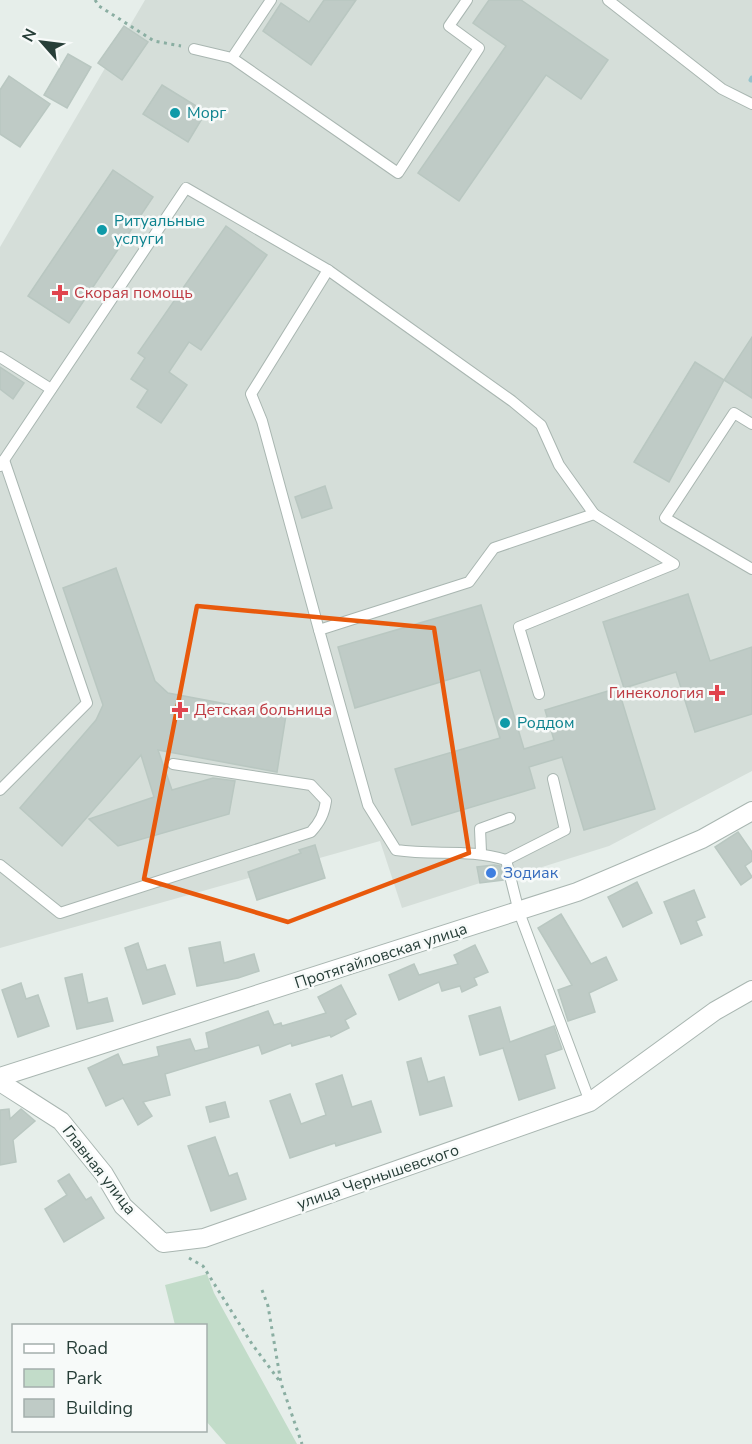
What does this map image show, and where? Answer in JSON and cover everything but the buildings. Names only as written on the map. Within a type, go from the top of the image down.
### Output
[{"type":"street","name":"Протягайловская улица","points":[[0,1077],[577,892],[702,839],[752,811]]},
{"type":"street","name":"улица Чернышевского","points":[[164,1243],[204,1238],[590,1102],[715,1011],[752,990]]},
{"type":"street","name":"Главная улица","points":[[0,1082],[61,1121],[104,1174],[123,1206],[164,1243]]},
{"type":"lane","points":[[232,58],[271,0]]},
{"type":"lane","points":[[194,49],[232,58],[398,173],[479,48],[449,26],[467,0]]},
{"type":"lane","points":[[609,0],[722,89],[752,104]]},
{"type":"lane","points":[[0,790],[87,703],[2,463],[186,188],[328,270],[513,401],[541,424],[559,465],[594,514],[674,564],[519,627],[539,694]]},
{"type":"lane","points":[[328,270],[251,394],[262,421],[368,805],[396,850],[420,854],[481,852],[506,860],[565,830],[553,779]]},
{"type":"lane","points":[[0,357],[51,389]]},
{"type":"lane","points":[[752,424],[734,413],[665,518],[752,569]]},
{"type":"lane","points":[[319,630],[469,582],[495,548],[594,514]]},
{"type":"lane","points":[[0,865],[60,913],[311,831],[320,823],[325,811],[326,801],[310,785],[173,764]]},
{"type":"lane","points":[[481,852],[480,829],[510,818]]},
{"type":"lane","points":[[506,860],[519,912],[590,1102]]},
{"type":"path","points":[[95,0],[99,6],[154,41],[194,49]]},
{"type":"path","points":[[203,1266],[252,1344],[281,1383]]},
{"type":"path","points":[[262,1290],[268,1306],[281,1383],[302,1444]]},
{"type":"highlighted area","points":[[197,606],[434,628],[469,853],[288,922],[144,879]]},
{"type":"shaded area","points":[[145,0],[752,0],[752,771],[609,846],[402,908],[380,841],[0,948],[0,247]]},
{"type":"green space","points":[[207,1274],[214,1293],[297,1444],[226,1444],[207,1422],[207,1324],[175,1324],[165,1285]]},
{"type":"place","name":"Морг","points":[[175,113]]},
{"type":"place","name":"Ритуальные услуги","points":[[102,230]]},
{"type":"place","name":"Скорая помощь","points":[[60,293]]},
{"type":"place","name":"Гинекология","points":[[717,693]]},
{"type":"place","name":"Детская больница","points":[[180,710]]},
{"type":"place","name":"Роддом","points":[[505,723]]},
{"type":"place","name":"Зодиак","points":[[491,873]]}]
